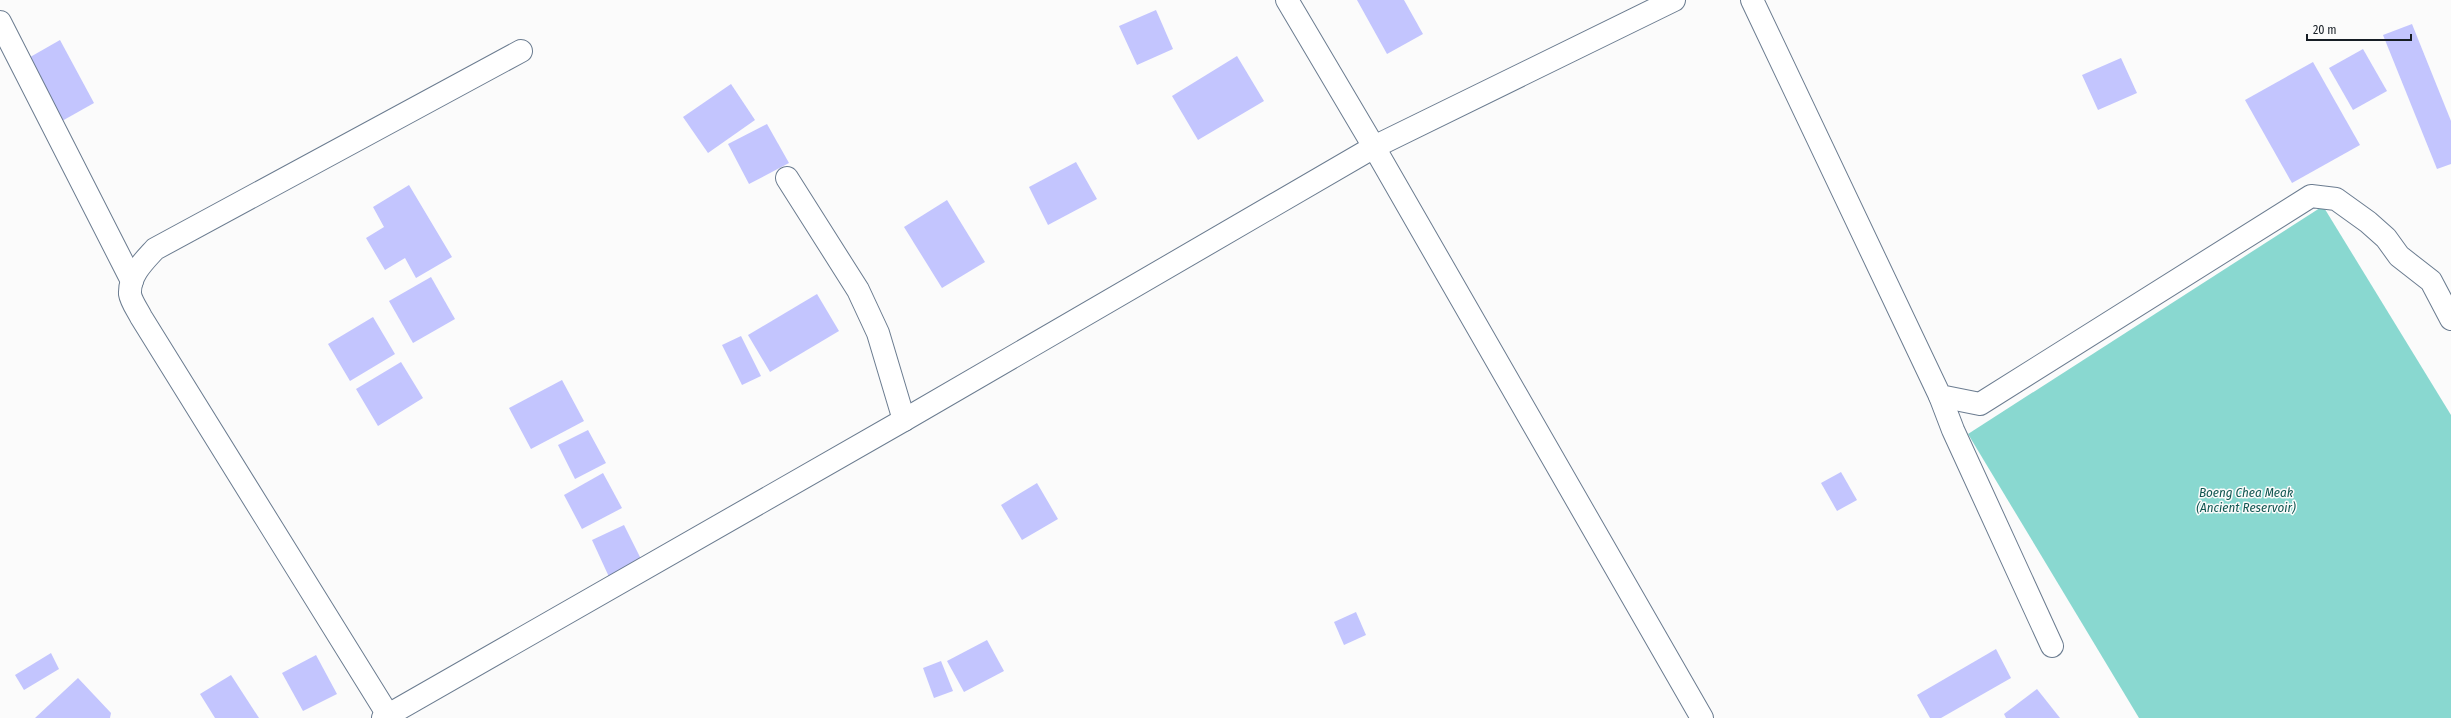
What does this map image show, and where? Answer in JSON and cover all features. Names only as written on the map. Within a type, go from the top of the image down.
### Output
[{"type":"street","points":[[1287,0],[1374,147],[1702,718]]},
{"type":"street","points":[[522,51],[155,248],[138,267],[132,281],[130,296],[141,317],[385,717],[904,420],[1374,147],[1674,0]]},
{"type":"street","points":[[1752,0],[1940,396],[1953,430],[2052,646]]},
{"type":"street","points":[[0,22],[132,281]]},
{"type":"street","points":[[787,178],[858,290],[878,333],[904,420]]},
{"type":"street","points":[[1940,396],[1980,404],[2311,196],[2336,199],[2368,222],[2386,238],[2399,256],[2431,280],[2451,319]]},
{"type":"water","name":"Boeng Chea Meak (Ancient Reservoir)","points":[[2323,206],[2451,415],[2451,718],[2139,718],[1968,434]]},
{"type":"building","points":[[1357,0],[1404,0],[1423,34],[1387,54]]},
{"type":"building","points":[[1156,10],[1173,49],[1137,65],[1119,26]]},
{"type":"building","points":[[2412,24],[2451,121],[2451,164],[2437,169],[2383,35]]},
{"type":"building","points":[[60,40],[94,103],[46,130],[11,68]]},
{"type":"building","points":[[2363,49],[2387,91],[2353,110],[2329,68]]},
{"type":"building","points":[[1237,56],[1264,101],[1198,140],[1172,96]]},
{"type":"building","points":[[2121,58],[2137,93],[2098,110],[2082,75]]},
{"type":"building","points":[[2313,62],[2360,145],[2292,183],[2245,100]]},
{"type":"building","points":[[731,84],[755,120],[708,153],[683,117]]},
{"type":"building","points":[[767,124],[789,163],[749,184],[728,144]]},
{"type":"building","points":[[1076,162],[1097,199],[1048,225],[1029,187]]},
{"type":"building","points":[[409,185],[452,257],[416,278],[405,258],[385,270],[366,238],[384,227],[373,207]]},
{"type":"building","points":[[947,200],[985,262],[942,288],[904,227]]},
{"type":"building","points":[[431,277],[455,319],[413,343],[389,301]]},
{"type":"building","points":[[817,294],[839,331],[770,372],[748,335]]},
{"type":"building","points":[[373,317],[395,354],[350,381],[328,344]]},
{"type":"building","points":[[741,336],[761,376],[742,385],[722,345]]},
{"type":"building","points":[[401,362],[423,398],[378,426],[356,389]]},
{"type":"building","points":[[562,380],[584,421],[531,449],[509,408]]},
{"type":"building","points":[[588,430],[606,463],[575,479],[558,445]]},
{"type":"building","points":[[1841,472],[1857,500],[1837,511],[1821,483]]},
{"type":"building","points":[[603,473],[622,508],[582,529],[564,495]]},
{"type":"building","points":[[1037,483],[1058,519],[1022,540],[1001,505]]},
{"type":"building","points":[[624,525],[643,563],[610,579],[592,540]]},
{"type":"building","points":[[1356,612],[1366,635],[1344,645],[1334,622]]},
{"type":"building","points":[[987,640],[1004,671],[964,692],[947,661]]},
{"type":"building","points":[[1996,649],[2011,678],[1941,718],[1930,718],[1917,695]]},
{"type":"building","points":[[51,653],[59,669],[24,690],[15,675]]},
{"type":"building","points":[[316,655],[337,694],[303,711],[282,673]]},
{"type":"building","points":[[941,661],[953,691],[934,698],[923,668]]},
{"type":"building","points":[[231,675],[259,718],[215,718],[200,694]]},
{"type":"building","points":[[78,678],[111,713],[110,718],[35,718]]},
{"type":"building","points":[[2037,689],[2060,718],[2006,718],[2004,714]]}]
